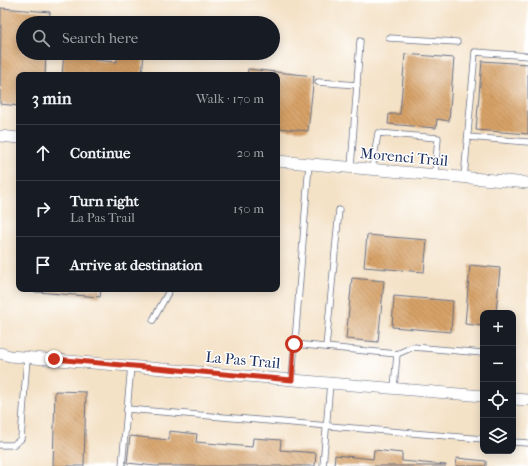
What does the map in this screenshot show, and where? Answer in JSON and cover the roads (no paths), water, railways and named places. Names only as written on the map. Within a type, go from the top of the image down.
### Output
[{"type":"street","points":[[0,136],[16,138]]},
{"type":"street","name":"Morenci Trail","points":[[280,161],[528,183]]},
{"type":"street","name":"La Pas Trail","points":[[0,354],[480,396]]},
{"type":"street","points":[[516,399],[528,400]]},
{"type":"lane","points":[[389,38],[457,42]]},
{"type":"lane","points":[[351,168],[360,41]]},
{"type":"lane","points":[[464,178],[475,52],[528,56]]},
{"type":"lane","points":[[318,82],[357,85]]},
{"type":"lane","points":[[372,169],[378,133],[438,138],[435,175]]},
{"type":"lane","points":[[468,137],[528,142]]},
{"type":"lane","points":[[292,380],[309,164]]},
{"type":"lane","points":[[326,347],[339,210]]},
{"type":"lane","points":[[153,320],[168,292]]},
{"type":"lane","points":[[294,344],[398,354],[413,347],[480,353]]},
{"type":"lane","points":[[394,388],[398,354]]},
{"type":"lane","points":[[0,445],[13,445],[20,439],[27,357]]},
{"type":"lane","points":[[122,466],[131,366]]},
{"type":"lane","points":[[323,466],[330,383]]},
{"type":"lane","points":[[127,409],[480,439]]},
{"type":"lane","points":[[516,442],[528,443]]}]
